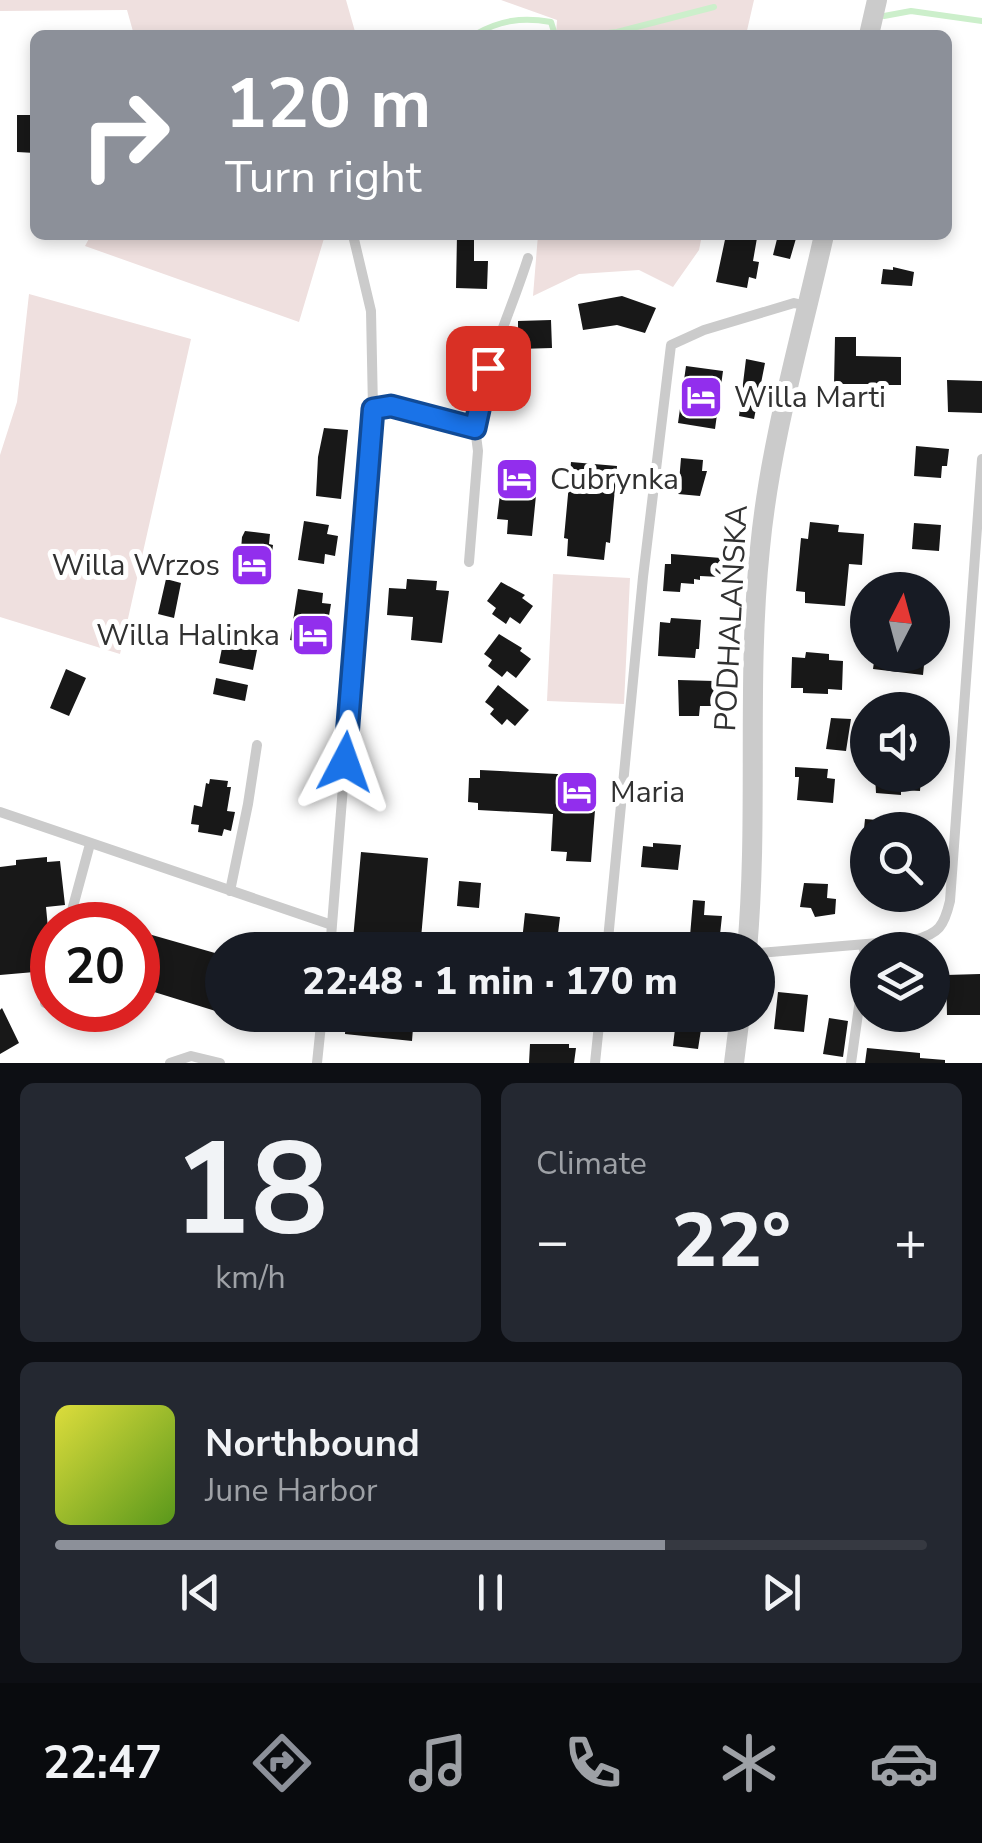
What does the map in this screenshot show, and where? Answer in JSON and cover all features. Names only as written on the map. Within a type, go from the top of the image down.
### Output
[{"type":"street","points":[[870,30],[877,0]]},
{"type":"street","name":"PODHALAŃSKA","points":[[748,932],[754,858],[755,618],[760,547],[767,487],[823,240]]},
{"type":"street","points":[[734,1063],[738,1032]]},
{"type":"lane","points":[[331,932],[373,409],[371,311],[355,240]]},
{"type":"lane","points":[[469,562],[478,451],[475,428],[493,348],[514,304],[528,258]]},
{"type":"lane","points":[[609,932],[643,576],[671,345],[704,330],[794,302],[808,306]]},
{"type":"lane","points":[[373,409],[391,406],[475,428]]},
{"type":"lane","points":[[936,932],[946,920],[950,902],[982,460]]},
{"type":"lane","points":[[230,891],[256,745]]},
{"type":"lane","points":[[0,812],[332,925]]},
{"type":"lane","points":[[74,902],[90,844]]},
{"type":"lane","points":[[775,952],[850,946]]},
{"type":"lane","points":[[317,1063],[320,1032]]},
{"type":"lane","points":[[595,1063],[598,1032]]},
{"type":"lane","points":[[851,1063],[855,1032]]},
{"type":"lane","points":[[170,1063],[191,1056],[220,1063]]},
{"type":"shaded area","points":[[0,0],[346,0],[355,30],[133,30],[127,10],[0,11]]},
{"type":"shaded area","points":[[501,0],[754,0],[747,30],[556,30],[557,20]]},
{"type":"shaded area","points":[[88,240],[324,240],[299,322],[85,246]]},
{"type":"shaded area","points":[[538,240],[701,240],[699,250],[673,287],[639,270],[579,274],[533,296]]},
{"type":"shaded area","points":[[29,294],[191,339],[120,654],[0,617],[0,455],[17,402]]},
{"type":"shaded area","points":[[553,574],[630,578],[624,704],[547,701]]},
{"type":"building","points":[[17,115],[30,115],[30,153],[17,152]]},
{"type":"building","points":[[457,240],[474,240],[474,261],[488,261],[487,289],[456,288]]},
{"type":"building","points":[[725,240],[757,240],[753,261],[759,262],[756,279],[749,277],[747,288],[716,282]]},
{"type":"building","points":[[777,240],[796,240],[790,259],[773,255]]},
{"type":"building","points":[[883,269],[914,272],[912,286],[881,284]]},
{"type":"building","points":[[622,296],[656,308],[645,333],[617,325],[583,330],[578,304]]},
{"type":"building","points":[[551,320],[552,348],[518,349],[518,321]]},
{"type":"building","points":[[835,337],[856,337],[856,356],[901,357],[901,385],[884,385],[884,391],[872,390],[872,384],[834,384]]},
{"type":"building","points":[[746,359],[765,363],[754,419],[739,416]]},
{"type":"building","name":"Willa Marti","points":[[686,366],[723,371],[715,429],[678,423]]},
{"type":"building","points":[[947,380],[982,381],[982,413],[948,412]]},
{"type":"building","points":[[324,428],[348,430],[341,499],[316,496]]},
{"type":"building","points":[[916,446],[949,449],[941,478],[914,476]]},
{"type":"building","points":[[681,458],[703,460],[702,471],[707,471],[700,496],[678,494]]},
{"type":"building","points":[[571,462],[617,466],[610,543],[606,542],[604,560],[567,556],[568,539],[564,538]]},
{"type":"building","name":"Cubrynka","points":[[512,473],[538,475],[532,536],[507,534],[508,520],[497,519],[501,486],[511,486]]},
{"type":"building","points":[[304,521],[329,525],[327,534],[338,536],[335,556],[325,554],[324,564],[298,560]]},
{"type":"building","points":[[810,522],[839,525],[838,532],[864,534],[862,565],[849,564],[845,606],[805,603],[805,592],[796,591],[801,538],[808,539]]},
{"type":"building","points":[[914,523],[941,525],[939,551],[912,549]]},
{"type":"building","points":[[245,531],[270,534],[270,569],[265,568],[259,582],[241,580],[239,575]]},
{"type":"building","points":[[671,554],[721,558],[720,577],[700,576],[694,584],[681,583],[680,592],[663,591],[665,564],[671,564]]},
{"type":"building","points":[[166,579],[181,583],[174,618],[158,614]]},
{"type":"building","points":[[407,579],[437,581],[436,590],[449,591],[442,643],[411,640],[413,617],[387,615],[389,588],[406,589]]},
{"type":"building","points":[[501,582],[525,595],[522,598],[533,606],[520,624],[510,617],[506,624],[492,614],[496,608],[487,601]]},
{"type":"building","name":"Willa Halinka","points":[[298,589],[323,593],[322,603],[331,604],[324,645],[320,644],[318,654],[293,650],[295,641],[290,640]]},
{"type":"building","points":[[671,618],[701,620],[695,658],[658,656],[660,622],[670,623]]},
{"type":"building","points":[[499,634],[522,648],[520,651],[531,659],[516,678],[507,671],[502,677],[488,666],[492,660],[484,654]]},
{"type":"building","points":[[229,636],[253,641],[251,649],[257,650],[253,670],[219,663],[223,643],[227,645]]},
{"type":"building","points":[[806,652],[829,654],[829,660],[843,661],[842,690],[828,689],[828,694],[803,693],[803,688],[791,688],[792,657],[805,658]]},
{"type":"building","points":[[66,669],[86,678],[69,716],[50,708]]},
{"type":"building","points":[[216,678],[248,685],[245,701],[213,694]]},
{"type":"building","points":[[678,680],[714,681],[713,706],[700,706],[699,716],[679,716]]},
{"type":"building","points":[[498,685],[529,710],[515,726],[507,719],[502,725],[490,714],[494,709],[485,702]]},
{"type":"building","points":[[831,718],[850,719],[846,751],[826,749]]},
{"type":"building","points":[[795,767],[828,769],[827,778],[835,779],[833,803],[797,800],[799,777],[795,777]]},
{"type":"building","points":[[480,770],[577,775],[596,797],[591,862],[566,861],[567,852],[551,851],[553,814],[478,810],[478,803],[468,802],[469,778],[480,778]]},
{"type":"building","points":[[210,779],[228,781],[227,787],[231,787],[227,811],[235,812],[231,831],[224,829],[222,836],[198,832],[199,825],[191,824],[194,805],[202,807]]},
{"type":"building","points":[[653,843],[681,845],[678,870],[641,867],[643,846],[653,847]]},
{"type":"building","points":[[361,852],[428,858],[422,932],[354,932]]},
{"type":"building","points":[[47,857],[47,862],[60,861],[65,902],[30,902],[30,972],[0,975],[0,867],[16,865],[16,860]]},
{"type":"building","points":[[459,881],[481,883],[479,908],[457,906]]},
{"type":"building","points":[[804,883],[828,884],[827,898],[836,899],[835,914],[815,917],[811,908],[800,907]]},
{"type":"building","points":[[693,900],[705,901],[704,915],[722,916],[720,932],[690,932]]},
{"type":"building","points":[[525,913],[560,917],[558,932],[523,932]]},
{"type":"building","points":[[160,937],[205,950],[205,1008],[160,994]]},
{"type":"building","points":[[980,974],[980,1015],[950,1015],[950,975]]},
{"type":"building","points":[[778,992],[808,995],[804,1032],[775,1029]]},
{"type":"building","points":[[0,1010],[19,1043],[0,1054]]},
{"type":"building","points":[[829,1018],[848,1021],[843,1057],[823,1054]]},
{"type":"building","points":[[345,1032],[413,1032],[412,1041]]},
{"type":"building","points":[[675,1032],[701,1032],[698,1049],[673,1046]]},
{"type":"building","points":[[530,1044],[569,1044],[569,1048],[576,1048],[574,1063],[529,1063]]},
{"type":"building","points":[[867,1048],[920,1053],[920,1058],[945,1063],[865,1063]]},
{"type":"waterway","points":[[625,30],[714,7]]},
{"type":"waterway","points":[[884,16],[911,11],[982,21]]},
{"type":"waterway","points":[[485,30],[511,21],[530,20],[551,22],[553,30]]},
{"type":"place","name":"Willa Marti","points":[[701,397]]},
{"type":"place","name":"Cubrynka","points":[[517,479]]},
{"type":"place","name":"Willa Wrzos","points":[[252,565]]},
{"type":"place","name":"Willa Halinka","points":[[313,635]]},
{"type":"place","name":"Maria","points":[[577,792]]},
{"type":"route","points":[[345,762],[373,409],[391,406],[475,428],[488,368]]}]
